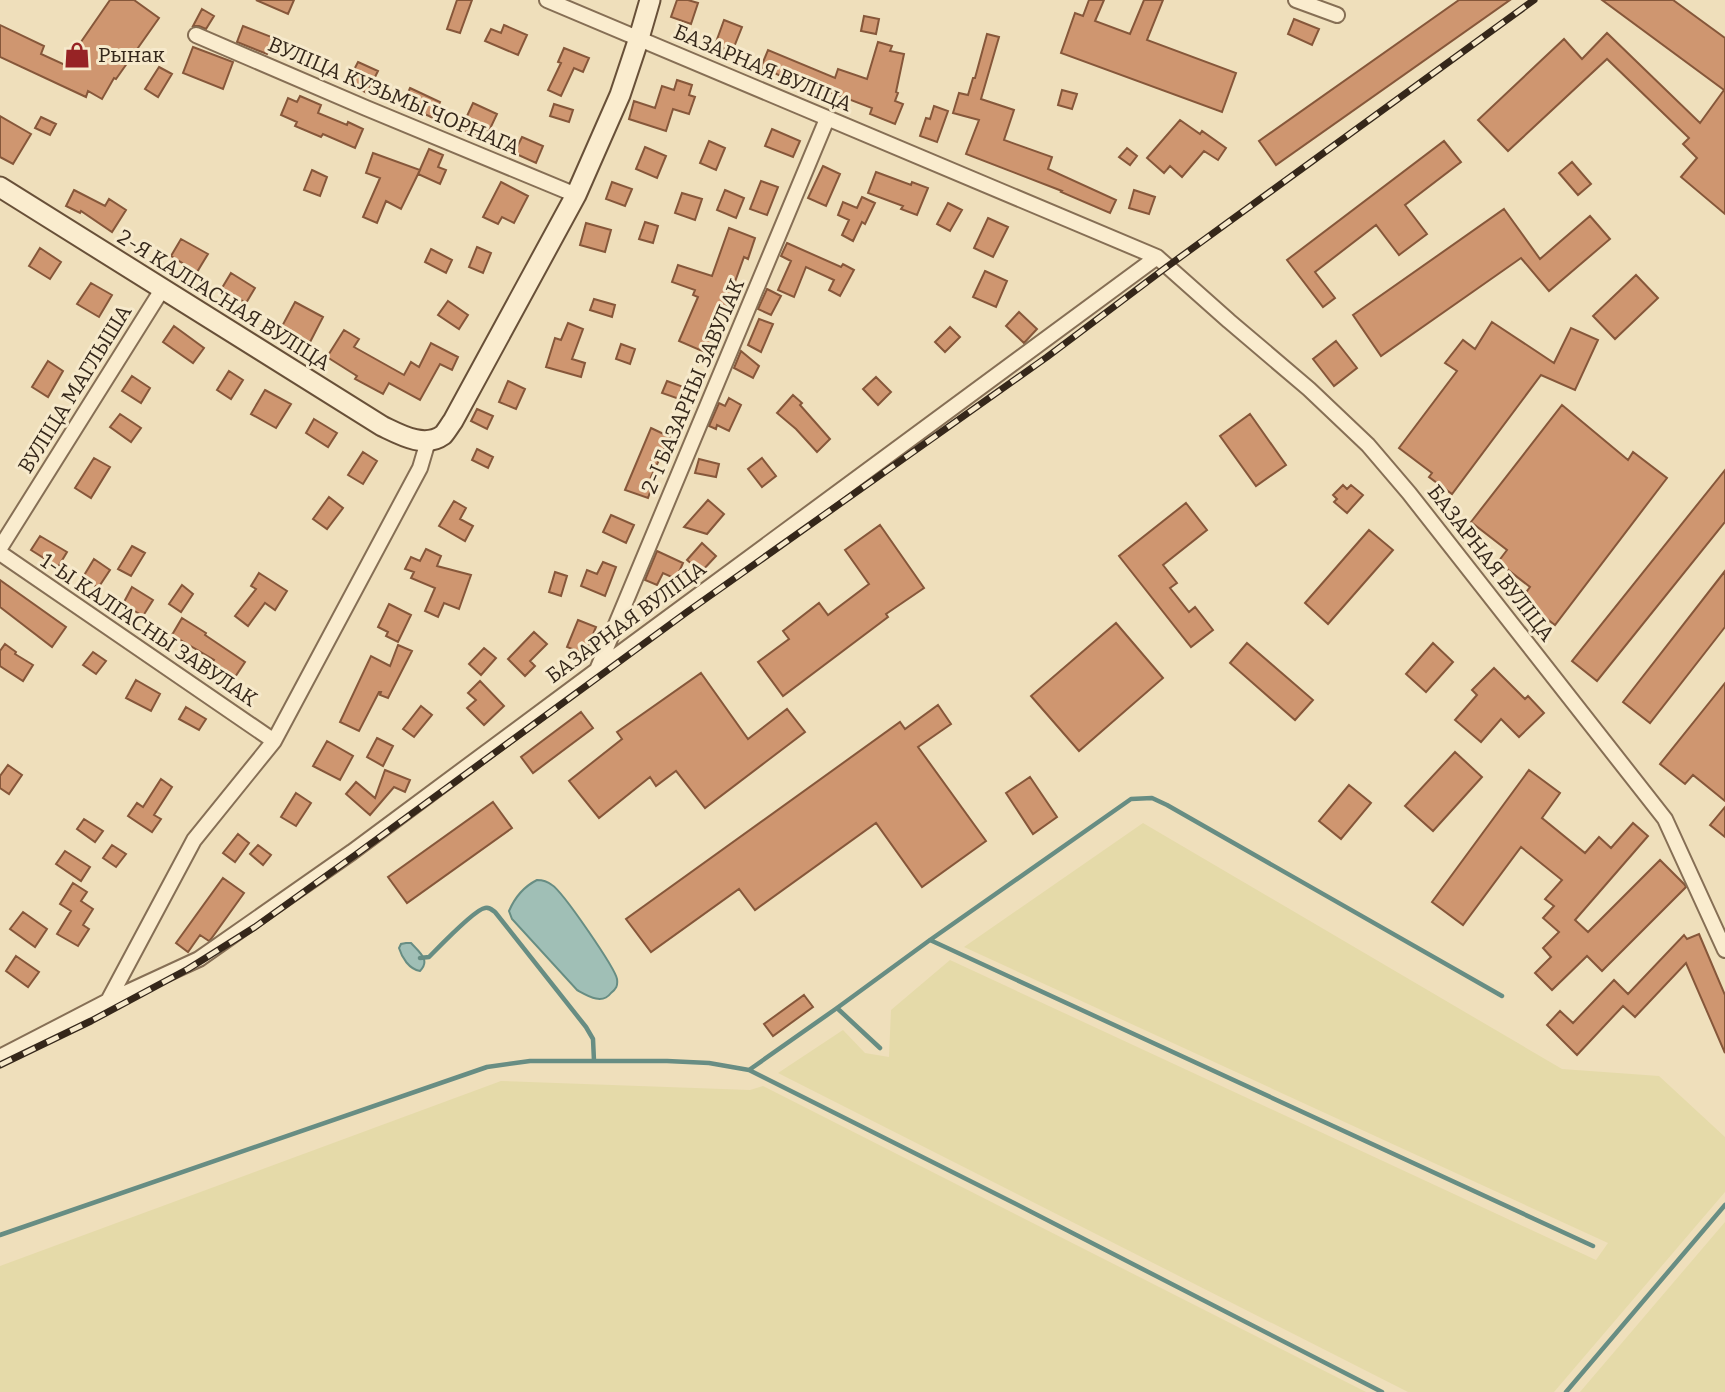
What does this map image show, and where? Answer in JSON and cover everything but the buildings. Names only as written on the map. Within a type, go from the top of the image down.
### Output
[{"type":"street","name":"БАЗАРНАЯ ВУЛІЦА","points":[[547,0],[1157,257],[1368,444],[1409,493],[1665,819],[1725,950]]},
{"type":"street","points":[[108,1001],[194,840],[274,741],[420,468],[428,441],[443,435],[453,421],[576,195],[620,95],[650,0]]},
{"type":"street","points":[[1296,0],[1337,15]]},
{"type":"street","name":"ВУЛІЦА КУЗЬМЫ ЧОРНАГА","points":[[196,35],[576,195]]},
{"type":"street","name":"2-І БАЗАРНЫ ЗАВУЛАК","points":[[597,670],[827,119]]},
{"type":"street","name":"2-Я КАЛГАСНАЯ ВУЛІЦА","points":[[0,187],[382,426],[407,438],[428,441]]},
{"type":"street","name":"БАЗАРНАЯ ВУЛІЦА","points":[[0,1057],[108,1001],[199,959],[352,852],[1157,257]]},
{"type":"street","name":"ВУЛІЦА МАГЛЫША","points":[[0,551],[163,288]]},
{"type":"street","name":"1-Ы КАЛГАСНЫ ЗАВУЛАК","points":[[0,551],[274,741]]},
{"type":"shaded area","points":[[1143,823],[1562,1069],[1659,1076],[1725,1137],[1725,1192],[1554,1392],[1408,1392],[778,1073],[843,1030],[865,1053],[889,1057],[891,1010],[950,960],[1596,1260],[1608,1243],[964,947]]},
{"type":"shaded area","points":[[501,1081],[750,1090],[763,1086],[1366,1392],[0,1392],[0,1266]]},
{"type":"shaded area","points":[[1725,1222],[1725,1392],[1580,1392]]},
{"type":"water","points":[[537,880],[548,883],[558,891],[608,961],[617,979],[617,985],[607,997],[599,999],[577,990],[512,919],[509,911],[514,901],[524,889]]},
{"type":"water","points":[[411,943],[423,956],[424,963],[420,971],[409,965],[399,948],[401,944]]},
{"type":"waterway","points":[[749,1070],[1131,799],[1152,798],[1167,805],[1502,996]]},
{"type":"waterway","points":[[420,958],[429,957],[480,910],[491,909],[586,1027],[593,1039],[594,1061]]},
{"type":"waterway","points":[[930,940],[1593,1246]]},
{"type":"waterway","points":[[837,1008],[880,1048]]},
{"type":"waterway","points":[[0,1235],[487,1067],[530,1061],[709,1063],[749,1070],[1382,1392]]},
{"type":"waterway","points":[[1566,1392],[1725,1205]]},
{"type":"railway","points":[[0,1065],[91,1021],[188,969],[255,927],[687,612],[1047,357],[1534,0]]},
{"type":"place","name":"Рынак","points":[[77,55]]}]
